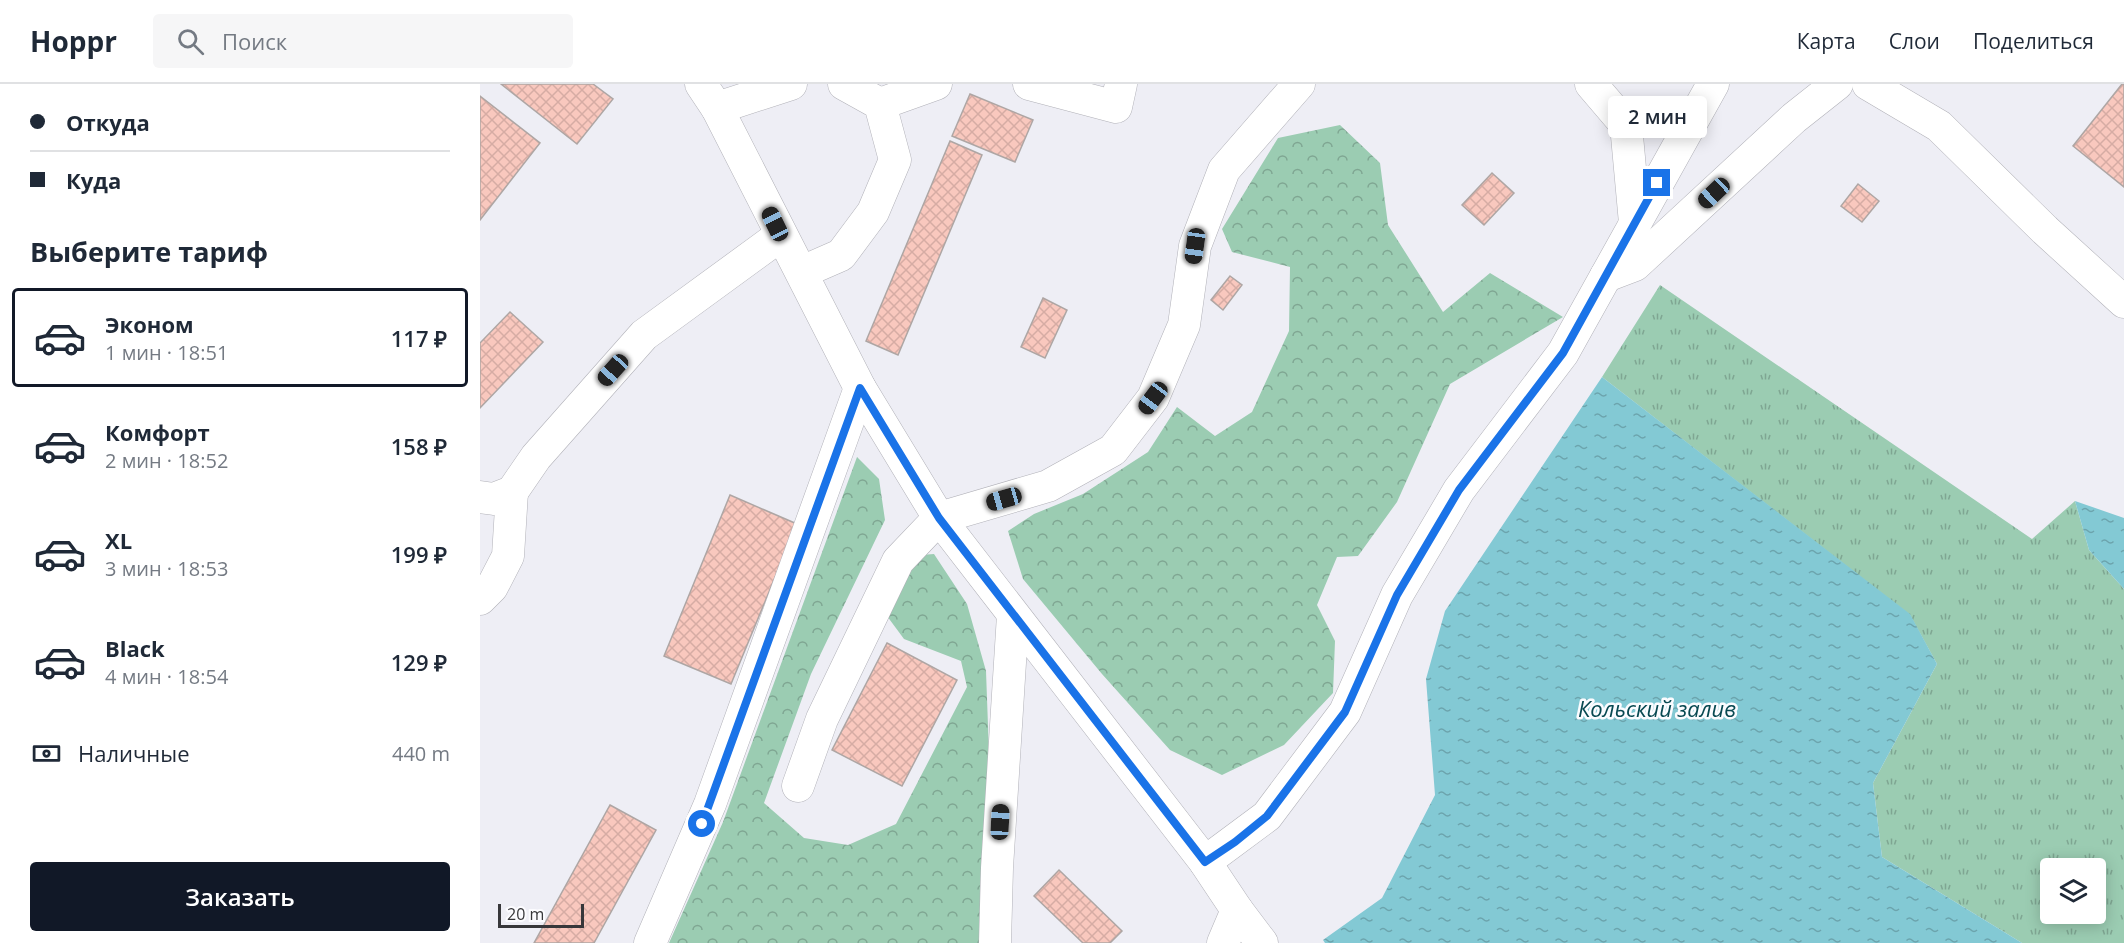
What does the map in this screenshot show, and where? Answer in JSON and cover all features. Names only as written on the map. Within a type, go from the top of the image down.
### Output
[{"type":"street","points":[[791,84],[709,96],[860,388],[939,518],[1205,862],[1262,943]]},
{"type":"street","points":[[802,272],[841,255],[873,212],[895,160],[880,104],[844,84]]},
{"type":"street","points":[[880,104],[936,84]]},
{"type":"street","points":[[1029,84],[1116,107],[1121,84]]},
{"type":"street","points":[[798,786],[822,718],[897,561],[939,518],[1047,486],[1113,450],[1153,398],[1184,325],[1195,246],[1224,170],[1299,84]]},
{"type":"street","points":[[1591,84],[1626,125],[1635,223]]},
{"type":"street","points":[[1205,862],[1235,842],[1267,816],[1345,712],[1397,595],[1459,490],[1563,353],[1713,84]]},
{"type":"street","points":[[1606,276],[1635,265],[1794,118],[1837,84]]},
{"type":"street","points":[[1868,84],[1939,126],[2124,302]]},
{"type":"street","points":[[480,599],[492,587],[508,556],[512,492],[536,457],[644,335],[781,235]]},
{"type":"street","points":[[650,943],[710,804],[860,388]]},
{"type":"street","points":[[480,497],[494,499],[512,492]]},
{"type":"street","points":[[995,943],[1012,615]]},
{"type":"street","points":[[1223,943],[1237,910]]},
{"type":"green space","points":[[1340,125],[1380,163],[1388,225],[1443,312],[1490,273],[1563,317],[1450,384],[1397,502],[1358,556],[1337,557],[1317,605],[1335,641],[1333,693],[1284,745],[1222,775],[1170,750],[1102,674],[1023,579],[1008,531],[1034,514],[1083,494],[1148,452],[1177,407],[1215,436],[1252,412],[1289,331],[1290,267],[1232,252],[1222,229],[1278,138]]},
{"type":"green space","points":[[1660,285],[2032,539],[2075,501],[2089,550],[2124,589],[2124,943],[2022,943],[1882,857],[1873,783],[1937,664],[1910,615],[1602,377]]},
{"type":"green space","points":[[857,457],[879,479],[885,520],[811,674],[764,803],[804,838],[848,845],[896,824],[967,687],[961,661],[904,639],[887,616],[898,583],[921,555],[934,554],[967,604],[986,671],[989,753],[980,943],[669,943],[723,822]]},
{"type":"water","name":"Кольский залив","points":[[1602,377],[1910,614],[1937,664],[1873,783],[1882,857],[2022,943],[1325,943],[1323,940],[1382,898],[1435,795],[1426,679],[1445,611]]},
{"type":"water","points":[[2075,501],[2124,518],[2124,589],[2089,550]]},
{"type":"building","points":[[501,84],[593,84],[613,99],[577,144]]},
{"type":"building","points":[[2124,84],[2124,187],[2073,146]]},
{"type":"building","points":[[970,94],[1033,120],[1015,162],[952,136]]},
{"type":"building","points":[[480,96],[540,143],[480,220]]},
{"type":"building","points":[[950,141],[982,155],[898,355],[866,341]]},
{"type":"building","points":[[1492,173],[1514,193],[1484,225],[1462,205]]},
{"type":"building","points":[[1858,184],[1879,201],[1862,222],[1841,206]]},
{"type":"building","points":[[1230,276],[1242,285],[1223,310],[1211,300]]},
{"type":"building","points":[[1043,298],[1067,310],[1045,358],[1021,347]]},
{"type":"building","points":[[510,312],[543,342],[480,408],[480,343]]},
{"type":"building","points":[[730,495],[797,524],[731,684],[664,656]]},
{"type":"building","points":[[887,643],[957,680],[902,786],[832,750]]},
{"type":"building","points":[[610,805],[656,830],[594,943],[534,943]]},
{"type":"building","points":[[1059,870],[1122,931],[1110,943],[1083,943],[1034,896]]},
{"type":"route","points":[[702,824],[860,388],[939,518],[1205,862],[1235,842],[1267,816],[1345,712],[1397,595],[1459,490],[1563,353],[1657,183]]}]
